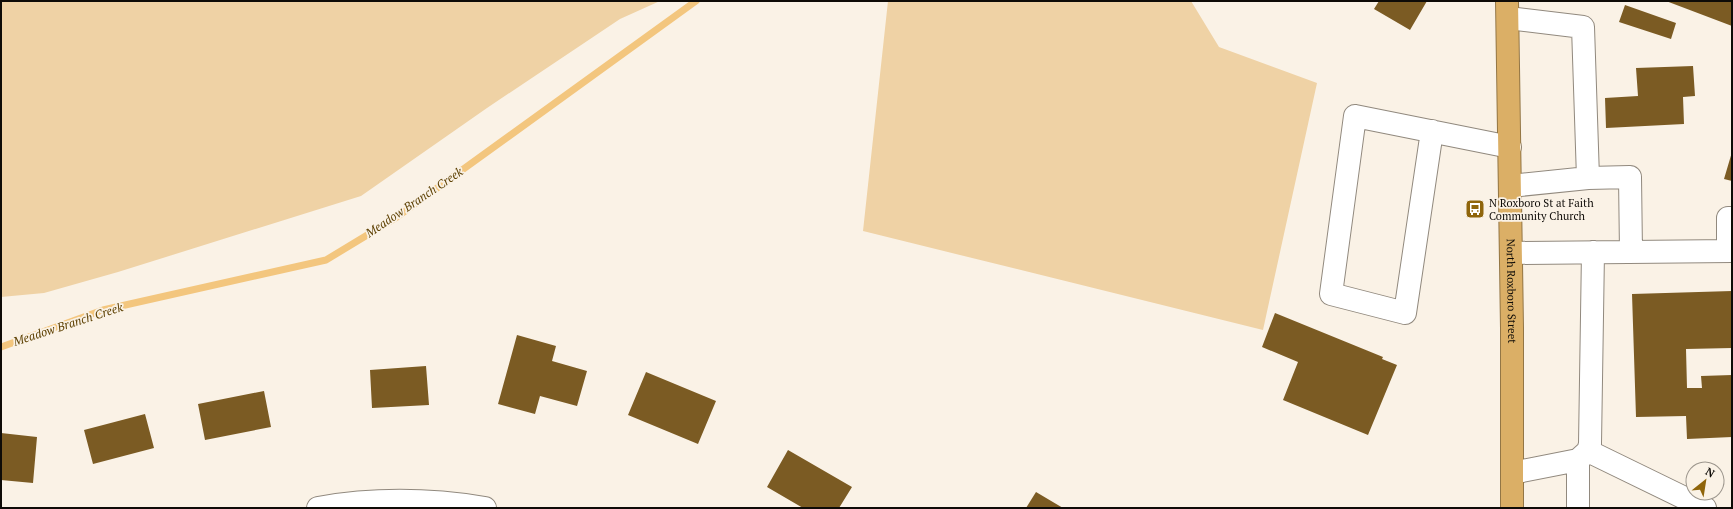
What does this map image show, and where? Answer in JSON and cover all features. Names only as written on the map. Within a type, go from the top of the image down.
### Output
[{"type":"highway","name":"North Roxboro Street","points":[[1507,10],[1510,147],[1512,508]]},
{"type":"street","points":[[1507,10],[1583,27],[1588,178]]},
{"type":"street","points":[[1432,131],[1405,313],[1331,294],[1355,116],[1432,131],[1510,147]]},
{"type":"street","points":[[1510,186],[1588,178],[1630,177],[1631,252]]},
{"type":"street","points":[[1511,253],[1730,251],[1728,218],[1732,218]]},
{"type":"street","points":[[1578,508],[1583,456],[1590,444],[1593,252]]},
{"type":"street","points":[[1512,473],[1583,456],[1705,508]]},
{"type":"street","points":[[318,508],[371,501],[412,500],[452,503],[485,508]]},
{"type":"shaded area","points":[[1,1],[660,1],[620,19],[487,108],[361,196],[118,272],[44,293],[1,297]]},
{"type":"shaded area","points":[[888,1],[1191,1],[1219,47],[1317,83],[1263,330],[863,231]]},
{"type":"building","points":[[1379,1],[1427,1],[1410,30],[1374,9]]},
{"type":"building","points":[[1666,1],[1732,1],[1732,26]]},
{"type":"building","points":[[1625,5],[1676,23],[1671,39],[1619,22]]},
{"type":"building","points":[[1693,66],[1695,96],[1683,97],[1684,124],[1606,128],[1605,98],[1638,96],[1636,68]]},
{"type":"building","points":[[1732,152],[1732,181],[1724,179]]},
{"type":"building","points":[[1732,291],[1732,348],[1686,349],[1687,388],[1702,388],[1701,376],[1732,375],[1732,437],[1687,439],[1686,416],[1636,417],[1632,294]]},
{"type":"building","points":[[1275,313],[1383,357],[1382,359],[1397,365],[1368,435],[1283,400],[1298,362],[1262,347]]},
{"type":"building","points":[[517,335],[556,346],[552,361],[587,371],[577,406],[540,396],[535,414],[498,404]]},
{"type":"building","points":[[426,366],[429,405],[372,408],[370,370]]},
{"type":"building","points":[[646,372],[716,401],[698,444],[628,415]]},
{"type":"building","points":[[264,391],[271,427],[205,440],[198,404]]},
{"type":"building","points":[[145,414],[154,448],[93,464],[84,430]]},
{"type":"building","points":[[1,433],[37,437],[33,483],[1,480]]},
{"type":"building","points":[[788,450],[852,487],[839,508],[803,508],[767,487]]},
{"type":"building","points":[[1036,492],[1063,508],[1026,508]]},
{"type":"waterway","name":"Meadow Branch Creek","points":[[1,347],[103,310],[326,260],[397,217],[696,1]]},
{"type":"place","name":"N Roxboro St at Faith Community Church","points":[[1475,209]]}]
